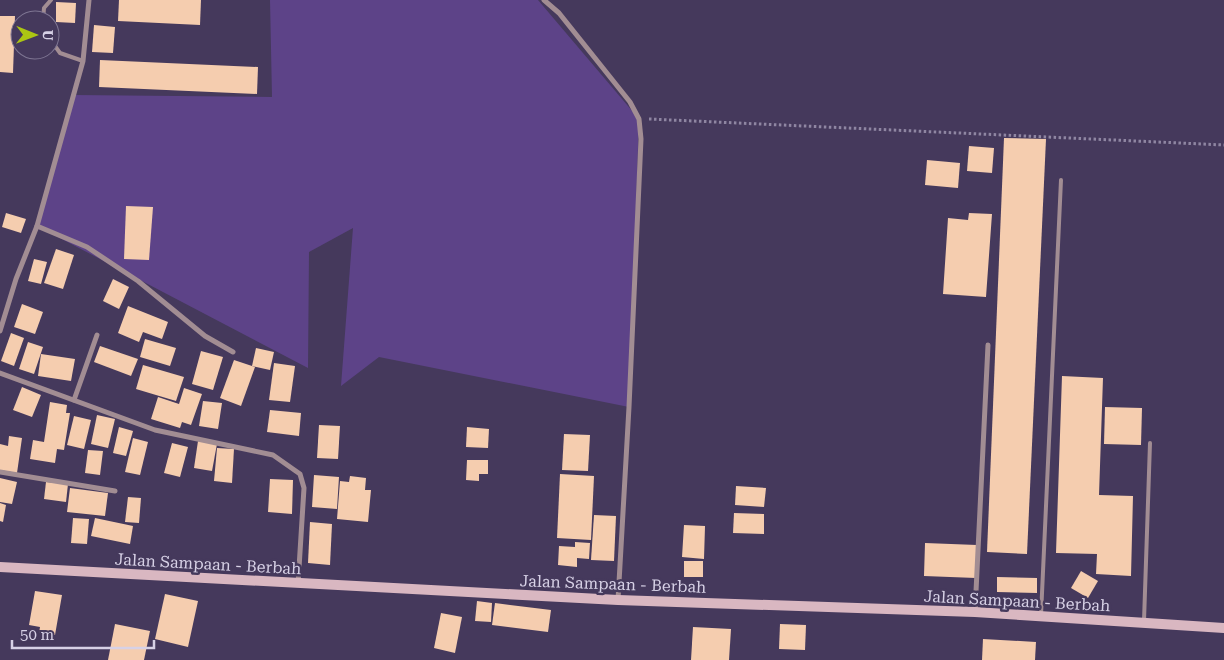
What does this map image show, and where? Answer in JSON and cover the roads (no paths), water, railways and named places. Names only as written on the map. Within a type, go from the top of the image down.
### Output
[{"type":"main road","name":"Jalan Sampaan - Berbah","points":[[0,567],[618,600],[975,612],[1224,628]]},
{"type":"street","points":[[0,332],[16,279],[37,226],[83,61],[89,0]]},
{"type":"street","points":[[544,0],[559,13],[630,102],[639,119],[641,139],[632,348],[618,600]]},
{"type":"street","points":[[37,226],[86,247],[138,280],[205,336],[232,352]]},
{"type":"street","points":[[74,400],[97,335]]},
{"type":"street","points":[[975,612],[988,345]]},
{"type":"street","points":[[0,374],[155,430],[273,455],[300,474],[304,488],[298,584]]},
{"type":"street","points":[[0,472],[115,491]]},
{"type":"lane","points":[[44,10],[51,0]]},
{"type":"lane","points":[[60,52],[83,61]]},
{"type":"lane","points":[[1041,617],[1061,180]]},
{"type":"lane","points":[[1144,623],[1150,443]]}]
